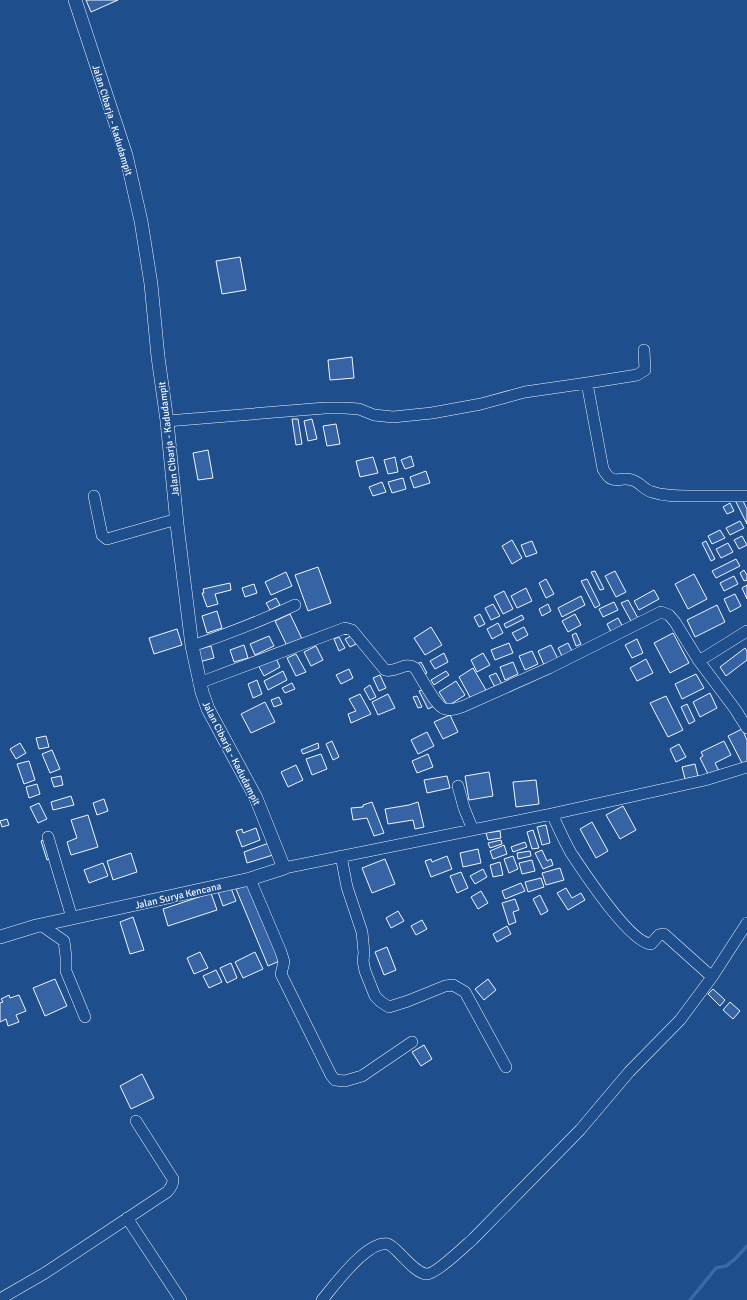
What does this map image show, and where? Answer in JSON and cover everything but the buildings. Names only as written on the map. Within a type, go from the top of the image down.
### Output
[{"type":"street","name":"Jalan Cibarja - Kadudampit","points":[[75,0],[126,155],[141,221],[151,284],[158,357],[167,421],[192,646],[200,683],[208,709],[256,798],[284,868]]},
{"type":"street","points":[[167,421],[325,408],[345,408],[393,418],[432,413],[481,404],[525,392],[637,375],[645,370],[644,350]]},
{"type":"street","points":[[587,383],[604,469],[609,478],[614,480],[631,479],[651,492],[670,496],[747,496]]},
{"type":"street","points":[[94,496],[102,535],[107,539],[177,519]]},
{"type":"street","points":[[192,646],[266,619],[295,605]]},
{"type":"street","points":[[200,683],[345,628],[352,630],[385,670],[390,672],[406,665],[415,668],[439,706],[452,710],[549,668],[661,612],[669,615],[675,622],[699,661],[735,709],[747,728]]},
{"type":"street","points":[[699,661],[747,632]]},
{"type":"street","points":[[284,868],[552,814],[705,780],[747,767]]},
{"type":"street","points":[[458,786],[464,808],[473,830]]},
{"type":"street","points":[[552,814],[570,851],[614,914],[647,944],[651,944],[658,935],[664,934],[712,977]]},
{"type":"street","points":[[48,837],[72,918]]},
{"type":"street","points":[[341,856],[347,887],[362,932],[364,945],[363,961],[375,996],[380,1002],[390,1007],[445,986],[453,985],[458,987],[465,992],[506,1067]]},
{"type":"street","name":"Jalan Surya Kencana","points":[[0,937],[41,925],[250,879],[284,868]]},
{"type":"street","points":[[250,879],[281,952],[284,962],[281,974],[331,1075],[335,1080],[345,1081],[362,1076],[412,1042]]},
{"type":"street","points":[[322,1300],[364,1254],[382,1244],[390,1245],[419,1270],[426,1274],[433,1272],[455,1255],[473,1239],[580,1130],[629,1072],[680,1020],[712,977],[747,923]]},
{"type":"street","points":[[41,925],[64,941],[66,971],[85,1017]]},
{"type":"street","points":[[0,1299],[45,1273],[167,1192],[173,1184],[173,1179],[136,1121]]},
{"type":"street","points":[[127,1218],[181,1300]]},
{"type":"waterway","points":[[690,1300],[716,1268],[726,1266],[747,1246]]}]
